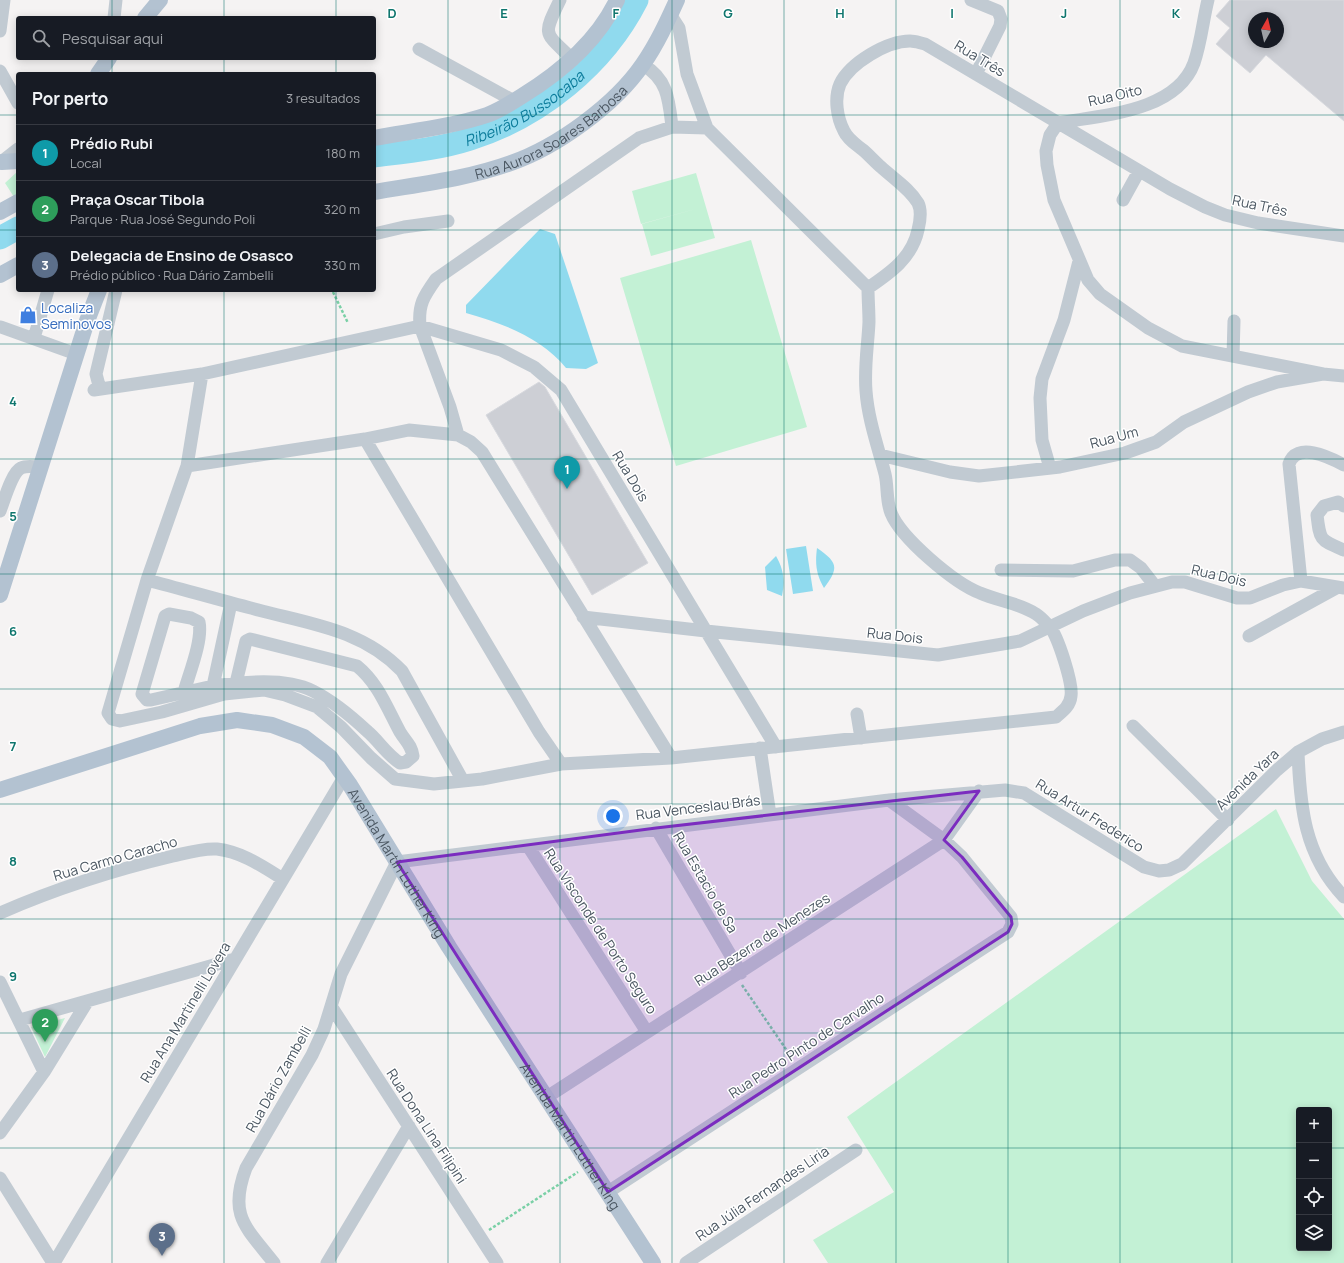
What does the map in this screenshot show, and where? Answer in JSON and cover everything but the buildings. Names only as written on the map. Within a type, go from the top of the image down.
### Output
[{"type":"main road","points":[[147,16],[160,0]]},
{"type":"main road","points":[[376,138],[456,123],[489,114],[514,101],[548,80],[573,60],[597,32],[617,0]]},
{"type":"main road","name":"Rua Aurora Soares Barbosa","points":[[376,192],[473,174],[511,163],[555,142],[579,127],[610,103],[643,65],[677,0]]},
{"type":"main road","points":[[99,72],[108,60]]},
{"type":"main road","points":[[1,163],[16,161]]},
{"type":"main road","points":[[0,212],[16,203]]},
{"type":"main road","points":[[0,275],[16,266]]},
{"type":"main road","points":[[87,321],[89,292]]},
{"type":"main road","points":[[0,595],[76,354],[98,292]]},
{"type":"main road","name":"Avenida Martin Luther King","points":[[0,790],[200,726],[237,720],[272,725],[304,737],[330,757],[344,777],[449,947],[653,1263]]},
{"type":"street","points":[[0,31],[4,0]]},
{"type":"street","points":[[114,16],[116,0]]},
{"type":"street","points":[[560,0],[547,27],[548,32],[550,37],[573,60]]},
{"type":"street","points":[[971,0],[998,11],[1001,19],[1000,26],[976,74]]},
{"type":"street","name":"Rua Oito","points":[[1058,123],[1132,109],[1154,103],[1174,90],[1187,76],[1194,63],[1208,0]]},
{"type":"street","points":[[202,374],[187,466],[147,580],[108,713],[112,719],[120,720],[162,712],[224,694],[264,690],[285,695],[317,707],[341,726],[371,758],[395,779],[434,784],[463,781],[561,764],[671,758],[1056,717],[1066,709],[1071,695],[1067,667],[1050,627],[1036,614],[1024,608],[978,593],[934,563],[900,528],[891,512],[880,455],[869,414],[866,392],[864,363],[868,322],[868,288],[707,128],[687,74],[679,28],[670,14]]},
{"type":"street","name":"Rua Três","points":[[868,288],[891,273],[905,258],[913,246],[921,218],[918,204],[902,184],[851,141],[844,132],[838,115],[837,99],[840,84],[848,73],[864,58],[878,50],[896,43],[910,41],[925,44],[1205,208],[1225,215],[1258,223],[1344,236]]},
{"type":"street","points":[[419,49],[514,101]]},
{"type":"street","points":[[643,65],[652,70],[664,87],[672,127]]},
{"type":"street","points":[[0,71],[16,99]]},
{"type":"street","points":[[1058,123],[1050,135],[1046,151],[1047,165],[1054,200],[1088,280],[1100,294],[1148,328],[1182,346],[1323,374]]},
{"type":"street","points":[[458,435],[450,407],[420,326],[419,313],[423,297],[436,279],[640,138],[672,127],[707,128]]},
{"type":"street","points":[[1,163],[16,151]]},
{"type":"street","points":[[1123,200],[1140,171]]},
{"type":"street","points":[[377,232],[448,221]]},
{"type":"street","points":[[1050,468],[1042,440],[1040,398],[1042,379],[1064,320],[1079,261]]},
{"type":"street","points":[[34,338],[47,292]]},
{"type":"street","points":[[116,292],[96,374],[97,389],[202,374],[420,326]]},
{"type":"street","points":[[1233,356],[1234,321]]},
{"type":"street","name":"Rua Dois","points":[[420,326],[501,350],[534,367],[561,390],[706,631],[938,655],[1020,641],[1083,611],[1155,586],[1172,582],[1185,582],[1237,598],[1250,598],[1288,583],[1301,581],[1341,588]]},
{"type":"street","points":[[1,327],[76,354]]},
{"type":"street","name":"Rua Um","points":[[880,455],[950,472],[979,476],[1050,468],[1125,453],[1156,442],[1184,422],[1248,392],[1277,382],[1323,374],[1344,376]]},
{"type":"street","points":[[187,466],[365,439],[409,430],[458,435],[471,442],[482,452],[671,758]]},
{"type":"street","points":[[365,439],[539,732],[561,764]]},
{"type":"street","points":[[1301,581],[1289,464],[1291,458],[1297,453],[1304,452],[1330,458],[1344,465]]},
{"type":"street","points":[[0,511],[15,474],[20,468],[26,466],[40,467]]},
{"type":"street","points":[[1344,506],[1338,502],[1324,506],[1317,515],[1320,536],[1326,542],[1344,550]]},
{"type":"street","points":[[1001,570],[1073,571],[1115,560],[1130,560],[1141,568],[1155,586]]},
{"type":"street","points":[[147,580],[325,627],[363,641],[388,656],[402,671],[463,781]]},
{"type":"street","points":[[1249,636],[1341,588]]},
{"type":"street","points":[[213,686],[231,603]]},
{"type":"street","points":[[184,692],[200,626],[199,622],[191,618],[169,614],[165,616],[142,694],[147,700],[213,686],[236,683],[250,681],[289,684],[312,690],[353,719],[376,738],[390,756],[400,763],[406,762],[413,756],[411,745],[401,734],[381,694],[367,674],[357,666],[250,639],[246,641],[236,683]]},
{"type":"street","points":[[583,617],[706,631],[776,747]]},
{"type":"street","points":[[857,714],[861,738]]},
{"type":"street","points":[[1133,726],[1228,820]]},
{"type":"street","name":"Avenida Yara","points":[[1182,864],[1277,770],[1298,752],[1322,739],[1344,732]]},
{"type":"street","points":[[760,748],[770,815]]},
{"type":"street","points":[[1298,752],[1303,818],[1315,854],[1336,889],[1344,897]]},
{"type":"street","name":"Rua Ana Martinelli Lovera","points":[[53,1263],[344,777]]},
{"type":"street","name":"Rua Artur Frederico","points":[[979,791],[1005,790],[1024,793],[1133,861],[1152,870],[1169,870],[1182,864]]},
{"type":"street","name":"Rua Venceslau Brás","points":[[397,862],[656,828],[889,800],[979,791]]},
{"type":"street","name":"Rua Bezerra de Menezes","points":[[547,1097],[944,840],[979,791]]},
{"type":"street","points":[[889,800],[944,840]]},
{"type":"street","name":"Rua Estacio de Sa","points":[[656,828],[738,974]]},
{"type":"street","name":"Rua Pedro Pinto de Carvalho","points":[[608,1192],[1008,932],[1012,924],[1011,917],[962,857],[944,840]]},
{"type":"street","name":"Rua Visconde de Porto Seguro","points":[[528,846],[647,1032]]},
{"type":"street","name":"Rua Carmo Caracho","points":[[0,914],[31,900],[136,865],[197,851],[216,849],[232,852],[256,862],[283,879]]},
{"type":"street","name":"Rua Dário Zambelli","points":[[274,1263],[243,1222],[237,1196],[240,1183],[246,1168],[312,1055],[324,1029],[341,974],[397,862]]},
{"type":"street","points":[[20,1020],[235,959]]},
{"type":"street","points":[[0,982],[20,1020],[44,1072]]},
{"type":"street","points":[[0,1133],[44,1072],[87,1002]]},
{"type":"street","name":"Rua Dona Lina Filipini","points":[[331,1006],[497,1263]]},
{"type":"street","points":[[327,1263],[409,1126]]},
{"type":"street","name":"Rua Júlia Fernandes Liria","points":[[686,1263],[856,1150]]},
{"type":"street","points":[[0,1178],[53,1263]]},
{"type":"path","points":[[332,292],[348,323]]},
{"type":"path","points":[[738,974],[799,1068]]},
{"type":"path","points":[[480,1236],[590,1164]]},
{"type":"highlighted area","points":[[979,791],[944,840],[962,857],[1011,917],[1012,924],[1008,932],[608,1192],[397,862],[656,828]]},
{"type":"green space","points":[[16,173],[16,196],[14,197],[5,183]]},
{"type":"green space","points":[[696,173],[715,238],[651,256],[642,224],[699,208],[641,224],[632,191]]},
{"type":"green space","points":[[751,240],[807,427],[676,466],[620,278]]},
{"type":"green space","points":[[1276,809],[1312,881],[1344,919],[1344,1263],[828,1263],[813,1240],[894,1192],[847,1117]]},
{"type":"green space","points":[[65,1018],[45,1057],[31,1027]]},
{"type":"water","points":[[540,229],[555,234],[598,363],[586,369],[566,368],[556,357],[533,340],[507,327],[466,313],[466,305]]},
{"type":"water","points":[[806,546],[813,591],[793,594],[786,549]]},
{"type":"water","points":[[817,548],[829,557],[834,565],[832,575],[824,588],[819,578],[817,569]]},
{"type":"water","points":[[776,556],[781,566],[783,576],[782,596],[767,590],[765,567]]},
{"type":"waterway","name":"Ribeirão Bussocaba","points":[[376,156],[422,150],[470,139],[521,117],[567,86],[588,67],[607,46],[623,24],[637,0]]},
{"type":"waterway","name":"Ribeirão Bussocaba","points":[[0,238],[16,229]]},
{"type":"place","name":"Localiza Seminovos","points":[[28,315]]},
{"type":"place","name":"Prédio Rubi","points":[[567,489]]},
{"type":"place","name":"Praça Oscar Tibola","points":[[45,1042]]},
{"type":"place","name":"Delegacia de Ensino de Osasco","points":[[162,1256]]}]
